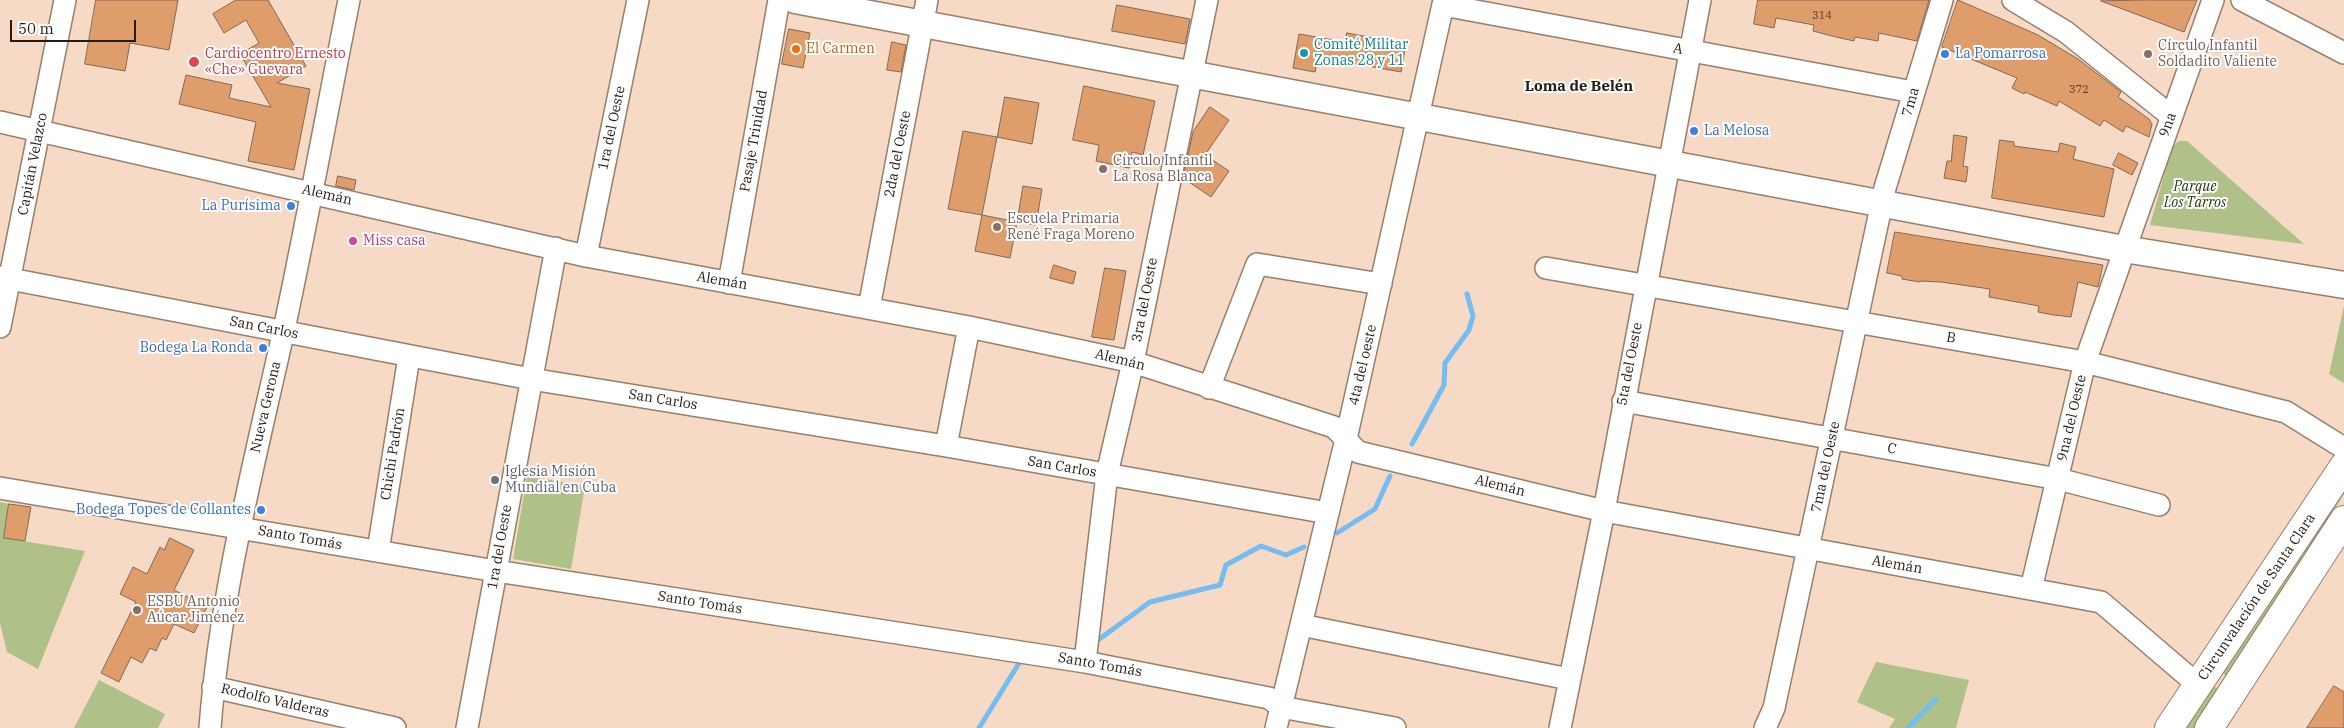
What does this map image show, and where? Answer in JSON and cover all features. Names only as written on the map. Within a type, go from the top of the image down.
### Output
[{"type":"highway","name":"Circunvalación de Santa Clara","points":[[2169,728],[2344,466]]},
{"type":"highway","points":[[2209,728],[2344,520]]},
{"type":"main road","points":[[796,0],[925,12]]},
{"type":"main road","points":[[855,0],[925,12],[1192,68],[1884,196],[2127,242],[2344,286]]},
{"type":"main road","points":[[2127,242],[2344,269]]},
{"type":"street","name":"Capitán Velazco","points":[[0,327],[5,277],[39,129],[65,0]]},
{"type":"street","name":"Nueva Gerona","points":[[210,728],[214,687],[239,528],[283,332],[350,0]]},
{"type":"street","name":"1ra del Oeste","points":[[586,256],[638,0]]},
{"type":"street","name":"Pasaje Trinidad","points":[[729,283],[779,0]]},
{"type":"street","name":"3ra del Oeste","points":[[1085,662],[1107,474],[1133,362],[1207,0]]},
{"type":"street","name":"5ta del Oeste","points":[[1560,728],[1604,511],[1623,401],[1700,0]]},
{"type":"street","name":"7ma","points":[[1884,196],[1913,92],[1942,0]]},
{"type":"street","points":[[2013,0],[2066,32],[2171,116]]},
{"type":"street","name":"9na","points":[[2127,242],[2213,0]]},
{"type":"street","points":[[2242,0],[2344,53]]},
{"type":"street","name":"A","points":[[1444,3],[1913,92]]},
{"type":"street","name":"4ta del oeste","points":[[1276,728],[1346,439],[1444,3]]},
{"type":"street","name":"2da del Oeste","points":[[869,308],[925,12]]},
{"type":"street","name":"Alemán","points":[[0,122],[39,129],[586,256],[969,327],[1133,362],[1209,388],[1334,426],[1358,452],[1604,511],[2101,602],[2198,685]]},
{"type":"street","name":"7ma del Oeste","points":[[1765,728],[1774,708],[1884,196]]},
{"type":"street","name":"9na del Oeste","points":[[2031,590],[2085,362],[2127,242]]},
{"type":"street","name":"1ra del Oeste","points":[[467,728],[556,248]]},
{"type":"street","points":[[1209,388],[1257,264],[1381,284]]},
{"type":"street","name":"B","points":[[1546,268],[2085,362],[2286,412],[2344,448]]},
{"type":"street","name":"San Carlos","points":[[5,277],[409,357],[532,379],[946,446],[1328,513]]},
{"type":"street","points":[[946,446],[969,327]]},
{"type":"street","name":"Chichi Padrón","points":[[378,552],[409,357]]},
{"type":"street","name":"C","points":[[1623,401],[2058,478],[2159,505]]},
{"type":"street","name":"Santo Tomás","points":[[0,488],[496,571],[1085,662],[1269,698],[1281,707],[1395,728]]},
{"type":"street","points":[[1301,625],[1569,679]]},
{"type":"street","name":"Rodolfo Valderas","points":[[214,687],[395,728]]},
{"type":"green space","name":"Parque Los Tarros","points":[[2179,141],[2187,141],[2304,244],[2150,225],[2172,147]]},
{"type":"green space","points":[[2344,306],[2344,383],[2329,374]]},
{"type":"green space","points":[[527,476],[585,486],[571,569],[513,559]]},
{"type":"green space","points":[[2344,490],[2344,494],[2290,585],[2229,679],[2222,672],[2248,636]]},
{"type":"green space","points":[[0,502],[9,504],[4,538],[85,551],[38,669],[7,652],[0,623]]},
{"type":"green space","points":[[1876,662],[1969,680],[1956,728],[1889,728],[1895,719],[1857,702]]},
{"type":"green space","points":[[99,680],[165,714],[158,728],[74,728]]},
{"type":"green space","points":[[2212,685],[2219,690],[2194,728],[2183,728]]},
{"type":"building","points":[[96,0],[178,0],[169,50],[130,43],[125,71],[85,64]]},
{"type":"building","points":[[236,0],[268,0],[306,66],[277,83],[310,89],[294,170],[248,161],[256,122],[179,104],[186,75],[232,85],[229,98],[271,107],[240,54],[259,43],[246,20],[224,33],[213,14]]},
{"type":"building","points":[[1758,0],[1929,0],[1917,41],[1879,33],[1878,41],[1855,37],[1854,41],[1813,31],[1814,25],[1776,18],[1774,28],[1754,24]]},
{"type":"building","points":[[1958,0],[2038,35],[2078,59],[2121,92],[2118,97],[2149,119],[2152,124],[2149,137],[2126,126],[2123,132],[2104,120],[2100,126],[2059,101],[2057,106],[2025,92],[2024,94],[2012,88],[2017,78],[1942,47]]},
{"type":"building","points":[[2197,0],[2184,32],[2101,1]]},
{"type":"building","points":[[1117,5],[1190,19],[1185,44],[1112,31]]},
{"type":"building","name":"El Carmen","points":[[789,29],[810,33],[803,68],[782,64]]},
{"type":"building","points":[[1347,33],[1406,44],[1401,72],[1318,57],[1315,72],[1293,68],[1299,34],[1345,42]]},
{"type":"building","points":[[892,42],[906,45],[901,72],[887,70]]},
{"type":"building","points":[[1084,86],[1155,101],[1143,155],[1132,152],[1129,168],[1096,161],[1099,145],[1073,140]]},
{"type":"building","points":[[1005,97],[1039,103],[1032,144],[997,137]]},
{"type":"building","points":[[1210,107],[1229,120],[1205,155],[1229,171],[1211,197],[1183,178],[1193,132]]},
{"type":"building","points":[[963,131],[997,137],[982,215],[948,209]]},
{"type":"building","points":[[1954,135],[1967,137],[1963,166],[1968,167],[1966,182],[1944,178],[1947,161],[1951,161]]},
{"type":"building","points":[[2000,140],[2014,142],[2014,146],[2058,152],[2060,143],[2076,147],[2073,159],[2114,169],[2104,217],[1992,198]]},
{"type":"building","points":[[2119,153],[2138,163],[2132,175],[2113,165]]},
{"type":"building","points":[[338,176],[356,180],[354,190],[336,186]]},
{"type":"building","points":[[1023,186],[1042,189],[1036,225],[1017,222]]},
{"type":"building","points":[[982,215],[1017,222],[1010,258],[975,251]]},
{"type":"building","points":[[1895,232],[2103,265],[2098,287],[2078,282],[2071,317],[2054,315],[2038,312],[2039,306],[1989,297],[1990,289],[1941,282],[1920,282],[1902,279],[1902,276],[1887,273]]},
{"type":"building","points":[[1054,265],[1076,272],[1073,284],[1050,278]]},
{"type":"building","points":[[1105,268],[1126,271],[1114,340],[1092,337]]},
{"type":"building","points":[[9,504],[31,507],[25,541],[4,538]]},
{"type":"building","points":[[170,538],[194,550],[174,590],[207,607],[194,633],[174,624],[166,640],[162,638],[156,651],[150,648],[142,663],[131,657],[119,682],[101,673],[136,602],[120,594],[133,567],[147,574],[160,547],[164,550]]},
{"type":"building","points":[[2334,686],[2344,692],[2344,728],[2307,728]]},
{"type":"waterway","points":[[1412,444],[1444,385],[1445,363],[1469,330],[1473,316],[1467,294]]},
{"type":"waterway","points":[[1337,533],[1375,509],[1390,476]]},
{"type":"waterway","points":[[1094,643],[1150,602],[1220,585],[1226,565],[1261,546],[1286,555],[1304,547]]},
{"type":"waterway","points":[[979,728],[1021,660],[1025,660]]},
{"type":"waterway","points":[[1908,728],[1936,699]]},
{"type":"place","name":"El Carmen","points":[[796,49]]},
{"type":"place","name":"Comité Militar Zonas 28 y 11","points":[[1304,53]]},
{"type":"place","name":"La Pomarrosa","points":[[1945,54]]},
{"type":"place","name":"Círculo Infantil Soldadito Valiente","points":[[2148,54]]},
{"type":"place","name":"Cardiocentro Ernesto «Che» Guevara","points":[[194,62]]},
{"type":"place","name":"La Melosa","points":[[1694,131]]},
{"type":"place","name":"Círculo Infantil La Rosa Blanca","points":[[1103,169]]},
{"type":"place","name":"La Purísima","points":[[291,206]]},
{"type":"place","name":"Escuela Primaria René Fraga Moreno","points":[[997,227]]},
{"type":"place","name":"Miss casa","points":[[353,241]]},
{"type":"place","name":"Bodega La Ronda","points":[[263,348]]},
{"type":"place","name":"Iglesia Misión Mundial en Cuba","points":[[495,480]]},
{"type":"place","name":"Bodega Topes de Collantes","points":[[261,510]]},
{"type":"place","name":"ESBU Antonio Aúcar Jiménez","points":[[137,610]]},
{"type":"district","name":"Loma de Belén","points":[[1579,87]]}]
